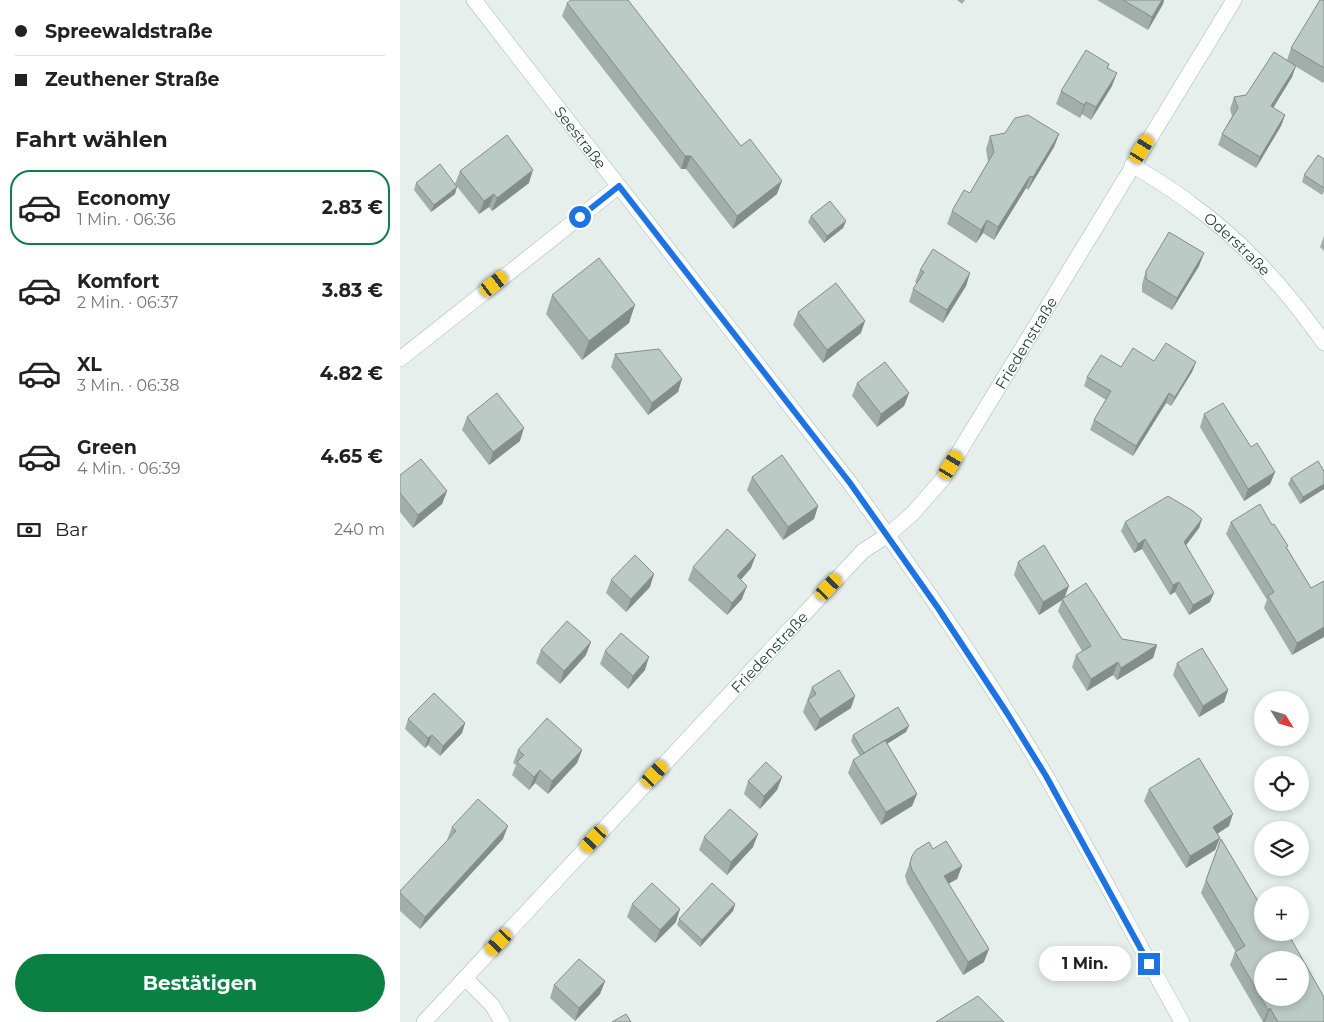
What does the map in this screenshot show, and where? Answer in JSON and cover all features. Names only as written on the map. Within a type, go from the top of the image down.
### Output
[{"type":"street","name":"Seestraße","points":[[474,0],[850,483],[888,535],[1003,706],[1046,776],[1182,1022]]},
{"type":"street","name":"Friedenstraße","points":[[424,1022],[863,551],[888,535],[913,512],[942,480],[1234,0]]},
{"type":"street","name":"Oderstraße","points":[[1132,165],[1191,203],[1241,246],[1301,310],[1324,343]]},
{"type":"street","points":[[400,359],[619,186]]},
{"type":"street","points":[[465,978],[492,1005],[502,1022]]},
{"type":"building","points":[[571,0],[628,0],[741,146],[750,139],[782,181],[737,216],[691,156],[685,156],[567,3]]},
{"type":"building","points":[[1123,0],[1162,0],[1152,17]]},
{"type":"building","points":[[1320,0],[1324,0],[1324,68],[1291,48]]},
{"type":"building","points":[[1086,50],[1109,64],[1107,68],[1117,73],[1096,107],[1086,102],[1084,105],[1061,91]]},
{"type":"building","points":[[1274,52],[1296,66],[1271,106],[1285,115],[1260,157],[1222,134],[1238,108],[1234,97],[1246,95]]},
{"type":"building","points":[[1028,115],[1059,134],[1033,177],[1030,176],[998,227],[987,220],[981,230],[952,211],[964,190],[970,193],[994,152],[990,136],[1005,133],[1015,118]]},
{"type":"building","points":[[507,135],[533,170],[497,198],[494,194],[484,201],[460,171]]},
{"type":"building","points":[[1318,155],[1324,159],[1324,188],[1304,175]]},
{"type":"building","points":[[440,164],[457,187],[434,205],[416,183]]},
{"type":"building","points":[[830,201],[846,221],[827,236],[811,216]]},
{"type":"building","points":[[1169,232],[1204,253],[1177,298],[1146,279],[1146,271]]},
{"type":"building","points":[[933,249],[970,273],[947,310],[913,289],[924,272],[920,270]]},
{"type":"building","points":[[599,258],[635,305],[589,341],[552,295]]},
{"type":"building","points":[[836,283],[865,321],[827,350],[798,312]]},
{"type":"building","points":[[1166,343],[1196,362],[1175,397],[1169,393],[1136,446],[1094,420],[1111,391],[1087,377],[1101,355],[1121,367],[1133,348],[1154,361]]},
{"type":"building","points":[[659,349],[682,379],[652,403],[615,354]]},
{"type":"building","points":[[885,362],[909,393],[881,414],[857,383]]},
{"type":"building","points":[[497,393],[524,428],[493,452],[467,417]]},
{"type":"building","points":[[1223,403],[1251,447],[1257,443],[1275,472],[1248,489],[1204,414]]},
{"type":"building","points":[[782,455],[818,506],[788,527],[752,477]]},
{"type":"building","points":[[421,459],[447,491],[418,515],[400,493],[400,475]]},
{"type":"building","points":[[1318,461],[1324,471],[1324,484],[1303,497],[1291,478]]},
{"type":"building","points":[[1168,496],[1193,511],[1202,519],[1184,542],[1214,593],[1193,605],[1179,582],[1173,585],[1145,539],[1138,544],[1125,522]]},
{"type":"building","points":[[1260,504],[1272,525],[1274,524],[1288,546],[1286,547],[1311,588],[1324,581],[1324,627],[1297,643],[1268,596],[1274,592],[1231,522]]},
{"type":"building","points":[[727,529],[756,555],[737,576],[747,586],[732,603],[693,567]]},
{"type":"building","points":[[1044,545],[1069,586],[1043,602],[1018,562]]},
{"type":"building","points":[[635,555],[654,574],[631,599],[611,580]]},
{"type":"building","points":[[1086,583],[1122,639],[1157,645],[1121,668],[1118,662],[1091,679],[1076,655],[1091,646],[1062,599]]},
{"type":"building","points":[[567,621],[591,642],[564,671],[541,650]]},
{"type":"building","points":[[621,633],[649,657],[633,676],[605,651]]},
{"type":"building","points":[[1202,648],[1228,690],[1203,706],[1177,663]]},
{"type":"building","points":[[839,670],[855,696],[820,719],[808,700],[816,694],[812,687]]},
{"type":"building","points":[[434,693],[465,723],[443,746],[432,735],[428,738],[408,719]]},
{"type":"building","points":[[898,707],[909,726],[864,753],[853,735]]},
{"type":"building","points":[[547,718],[582,750],[552,781],[540,770],[534,777],[517,762],[524,755],[518,750]]},
{"type":"building","points":[[885,740],[917,794],[886,812],[853,760]]},
{"type":"building","points":[[1199,758],[1233,814],[1213,827],[1220,838],[1190,856],[1149,789]]},
{"type":"building","points":[[766,762],[782,777],[764,796],[748,781]]},
{"type":"building","points":[[478,799],[508,826],[425,917],[400,891],[456,831],[452,827]]},
{"type":"building","points":[[730,809],[758,834],[731,862],[704,837]]},
{"type":"building","points":[[1221,839],[1254,895],[1254,941],[1292,941],[1298,951],[1254,951],[1254,985],[1235,952],[1245,946],[1206,880]]},
{"type":"building","points":[[946,841],[962,866],[944,876],[989,949],[968,962],[912,870],[910,863],[916,850],[929,842],[933,849]]},
{"type":"building","points":[[652,883],[680,909],[660,930],[632,904]]},
{"type":"building","points":[[712,883],[735,904],[702,940],[679,919]]},
{"type":"building","points":[[579,959],[605,981],[579,1008],[554,985]]},
{"type":"building","points":[[1309,971],[1324,997],[1324,1022],[1278,1022],[1270,1008],[1268,1010],[1266,1006],[1309,1006]]},
{"type":"building","points":[[978,996],[1004,1022],[936,1022]]},
{"type":"building","points":[[626,1014],[631,1022],[612,1022]]},
{"type":"route","points":[[580,217],[619,186],[850,483],[938,608],[1007,713],[1046,776],[1149,964]]}]
